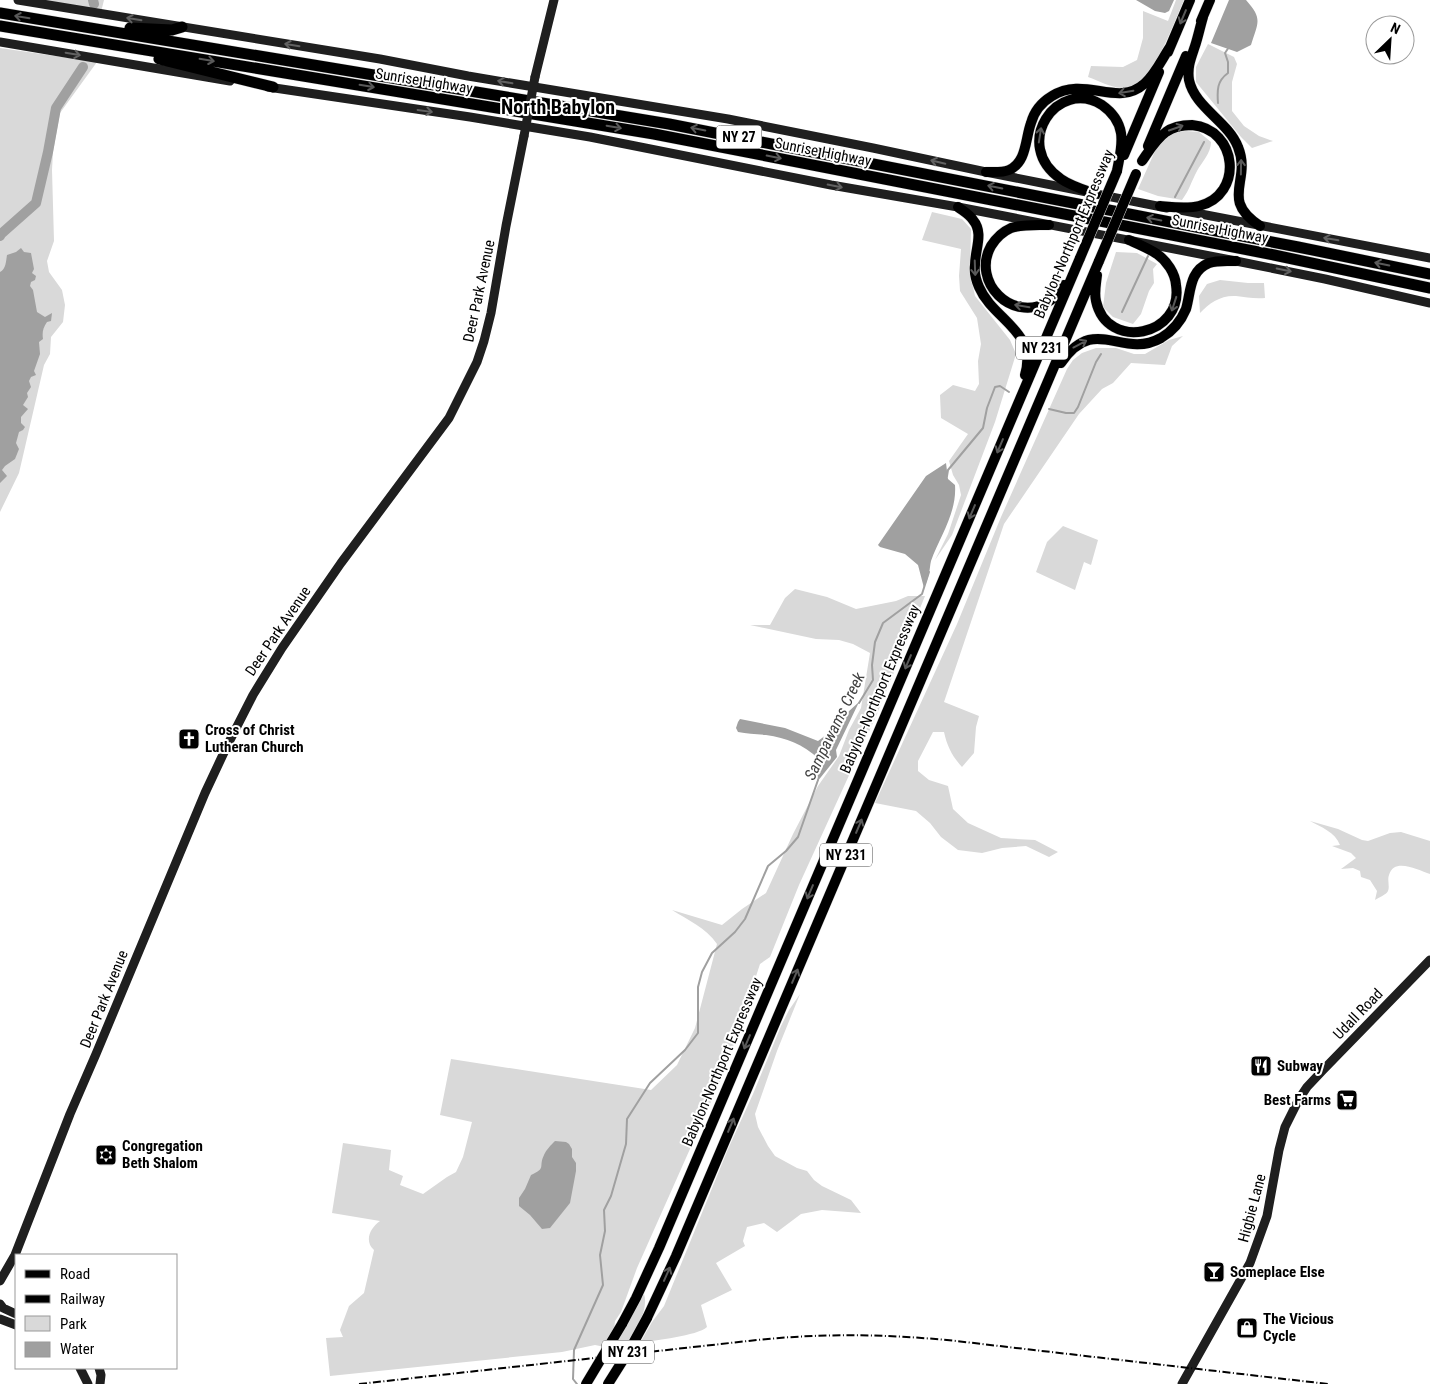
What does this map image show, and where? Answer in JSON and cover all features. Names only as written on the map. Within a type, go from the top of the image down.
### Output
[{"type":"highway","name":"Sunrise Highway","points":[[0,13],[655,121],[1430,274]]},
{"type":"highway","points":[[44,20],[96,22],[142,29],[172,30],[182,27]]},
{"type":"highway","name":"Sunrise Highway","points":[[0,26],[654,134],[1274,255],[1430,288]]},
{"type":"highway","points":[[107,44],[149,57],[273,87]]},
{"type":"main road","name":"Sunrise Highway","points":[[18,0],[380,59],[468,76],[728,119],[1096,194],[1430,258]]},
{"type":"main road","name":"Deer Park Avenue","points":[[15,1254],[70,1114],[149,924],[212,777],[253,695],[282,648],[380,510],[449,418],[477,362],[491,314],[535,77],[554,0]]},
{"type":"main road","name":"Babylon-Northport Expressway","points":[[586,1384],[622,1324],[659,1248],[1190,0]]},
{"type":"main road","name":"NY 231","points":[[608,1384],[630,1349],[676,1256],[1210,0]]},
{"type":"main road","points":[[1203,17],[1188,66],[1190,84],[1198,98],[1228,130],[1236,142],[1242,165],[1238,193],[1239,204],[1245,214],[1260,226]]},
{"type":"main road","name":"Sunrise Highway","points":[[0,42],[257,86],[582,136],[1236,261],[1430,303]]},
{"type":"main road","points":[[986,172],[1003,172],[1018,163],[1024,152],[1033,118],[1042,104],[1051,96],[1074,88],[1115,93],[1135,90],[1150,78],[1170,47]]},
{"type":"main road","points":[[1096,194],[1062,180],[1045,163],[1039,147],[1039,136],[1042,124],[1052,111],[1066,102],[1083,99],[1100,104],[1109,111],[1116,119],[1121,134],[1117,171]]},
{"type":"main road","points":[[1142,161],[1165,132],[1184,125],[1194,125],[1207,129],[1221,139],[1226,148],[1230,164],[1230,174],[1224,188],[1218,195],[1211,201],[1199,206],[1160,206]]},
{"type":"main road","points":[[958,207],[973,220],[978,230],[979,238],[975,270],[976,281],[980,290],[1018,334],[1026,349],[1027,368],[1010,424]]},
{"type":"main road","points":[[1049,225],[1015,227],[998,236],[992,244],[987,257],[986,271],[991,285],[1000,297],[1008,302],[1021,307],[1031,307],[1051,300],[1074,273]]},
{"type":"main road","points":[[1099,261],[1095,297],[1100,312],[1106,320],[1117,328],[1131,332],[1146,332],[1159,326],[1170,315],[1175,305],[1176,281],[1172,271],[1161,257],[1129,240]]},
{"type":"main road","points":[[1048,380],[1069,351],[1084,341],[1094,338],[1138,344],[1163,337],[1175,328],[1182,316],[1186,308],[1192,282],[1200,270],[1210,263],[1236,261]]},
{"type":"main road","name":"Udall Road","points":[[1291,1113],[1307,1087],[1430,960]]},
{"type":"main road","name":"Higbie Lane","points":[[1182,1384],[1244,1275],[1258,1244],[1270,1206],[1282,1137],[1291,1113]]},
{"type":"main road","name":"Deer Park Avenue","points":[[0,1281],[15,1255]]},
{"type":"main road","points":[[0,1304],[3,1308],[15,1314]]},
{"type":"main road","points":[[0,1313],[15,1319]]},
{"type":"main road","points":[[0,1318],[15,1325]]},
{"type":"main road","points":[[99,1369],[100,1384]]},
{"type":"main road","points":[[82,1371],[88,1384]]},
{"type":"green space","points":[[35,0],[104,0],[101,12]]},
{"type":"green space","points":[[1176,0],[1184,0],[1160,54],[1143,79],[1138,83],[1122,88],[1088,77],[1091,66],[1123,67],[1137,60],[1143,38],[1143,11],[1168,21]]},
{"type":"green space","points":[[1208,44],[1234,57],[1237,64],[1232,82],[1232,111],[1244,126],[1259,136],[1273,141],[1252,148],[1196,82],[1196,67]]},
{"type":"green space","points":[[0,48],[97,62],[60,113],[53,152],[52,170],[54,241],[47,261],[49,272],[62,290],[65,305],[63,322],[51,337],[50,354],[44,365],[19,473],[0,512]]},
{"type":"green space","points":[[1175,132],[1199,132],[1211,142],[1211,146],[1182,200],[1158,196],[1138,189],[1160,140]]},
{"type":"green space","points":[[932,212],[962,219],[971,229],[970,274],[975,296],[1010,340],[1016,354],[995,422],[952,535],[935,560],[948,534],[961,495],[949,461],[968,434],[941,418],[940,395],[953,385],[975,391],[979,384],[978,361],[981,344],[977,318],[960,291],[961,249],[922,240]]},
{"type":"green space","points":[[1116,252],[1137,253],[1157,264],[1153,269],[1154,283],[1149,291],[1141,314],[1133,324],[1113,317],[1103,307],[1106,283]]},
{"type":"green space","points":[[1220,280],[1264,283],[1265,298],[1231,296],[1220,298],[1200,313],[1199,296],[1207,284]]},
{"type":"green space","points":[[1183,336],[1172,346],[1165,365],[1131,363],[1113,383],[1102,389],[1079,414],[1004,524],[944,702],[979,716],[974,753],[962,767],[950,751],[944,732],[933,732],[918,761],[918,771],[929,780],[948,786],[953,809],[968,823],[1001,838],[1035,840],[1058,852],[1049,857],[1026,846],[1002,848],[982,853],[958,850],[941,837],[930,823],[916,811],[875,803],[957,624],[1001,517],[1067,369],[1073,360],[1082,353],[1096,348],[1116,348],[1134,354],[1145,354],[1169,340]]},
{"type":"green space","points":[[1063,526],[1098,540],[1091,565],[1084,562],[1075,590],[1036,572],[1047,542]]},
{"type":"green space","points":[[795,589],[827,597],[856,609],[896,601],[908,596],[925,596],[877,714],[799,885],[770,957],[760,964],[726,1068],[637,1268],[621,1312],[615,1321],[614,1330],[605,1347],[595,1345],[562,1352],[330,1376],[326,1338],[343,1337],[340,1330],[349,1306],[364,1293],[374,1250],[369,1243],[369,1239],[373,1227],[380,1221],[332,1213],[343,1143],[391,1150],[389,1170],[403,1176],[400,1185],[423,1194],[456,1172],[463,1157],[472,1122],[440,1115],[451,1059],[651,1090],[677,1065],[695,1028],[717,944],[702,929],[672,910],[722,925],[766,893],[793,834],[818,786],[839,756],[849,730],[861,708],[870,653],[853,644],[839,640],[816,639],[750,625],[770,625],[785,598]]},
{"type":"green space","points":[[1310,821],[1338,829],[1368,841],[1390,833],[1401,832],[1430,841],[1430,874],[1407,866],[1396,867],[1389,875],[1388,891],[1375,900],[1377,891],[1370,880],[1361,877],[1360,871],[1353,868],[1341,869],[1356,858],[1351,853],[1332,846],[1340,845],[1338,840],[1327,830]]},
{"type":"green space","points":[[800,994],[777,1051],[755,1114],[758,1127],[775,1156],[797,1168],[807,1171],[822,1186],[851,1200],[861,1213],[822,1210],[801,1214],[777,1232],[764,1223],[747,1227],[743,1241],[745,1246],[716,1263],[732,1290],[701,1305],[707,1327],[694,1333],[640,1343],[664,1306],[781,1026]]},
{"type":"green space","points":[[644,1294],[645,1306],[635,1333],[628,1344],[614,1347]]},
{"type":"water","points":[[1136,0],[1174,0],[1169,11],[1165,13],[1155,11]]},
{"type":"water","points":[[1229,0],[1246,0],[1255,12],[1258,21],[1251,45],[1237,52],[1211,43]]},
{"type":"water","points":[[21,248],[24,252],[31,253],[34,269],[32,273],[36,276],[30,286],[33,290],[37,312],[45,317],[52,313],[51,321],[47,322],[44,328],[43,339],[39,342],[40,354],[34,371],[36,375],[31,377],[29,381],[31,387],[23,405],[28,409],[21,417],[21,423],[25,427],[19,432],[16,443],[19,449],[15,459],[2,470],[7,476],[0,483],[0,272],[5,267],[7,255]]},
{"type":"water","points":[[946,463],[948,479],[955,485],[955,495],[951,515],[931,561],[929,575],[924,588],[918,565],[905,554],[878,545],[926,476]]},
{"type":"water","points":[[859,702],[836,750],[837,757],[817,782],[819,759],[807,749],[781,738],[738,732],[736,728],[740,719],[785,728],[818,741]]},
{"type":"water","points":[[555,1141],[569,1144],[572,1149],[572,1157],[576,1163],[576,1171],[570,1203],[550,1228],[542,1229],[519,1206],[519,1198],[531,1175],[541,1169],[545,1153]]},
{"type":"waterway","points":[[93,0],[94,4]]},
{"type":"waterway","name":"Sampawams Creek","points":[[1218,103],[1218,86],[1228,73],[1228,62],[1225,53],[1229,47]]},
{"type":"waterway","points":[[0,236],[36,203],[56,108],[83,67]]},
{"type":"waterway","name":"Sampawams Creek","points":[[1175,197],[1204,142]]},
{"type":"waterway","name":"Sampawams Creek","points":[[1122,312],[1148,256]]},
{"type":"waterway","name":"Sampawams Creek","points":[[1049,409],[1074,413],[1101,354]]},
{"type":"waterway","name":"Sampawams Creek","points":[[947,476],[948,470],[983,428],[987,408],[995,387],[1000,386],[1009,392]]},
{"type":"waterway","name":"Sampawams Creek","points":[[859,703],[873,680],[872,665],[875,642],[883,623],[922,594],[929,572]]},
{"type":"waterway","name":"Sampawams Creek","points":[[577,1384],[573,1379],[574,1350],[603,1285],[600,1255],[605,1231],[604,1210],[611,1196],[626,1144],[627,1119],[650,1083],[685,1050],[698,1033],[698,987],[702,972],[712,953],[735,932],[745,919],[768,866],[786,851],[798,837],[818,780]]},
{"type":"railway","points":[[359,1384],[757,1340],[857,1335],[956,1341],[1328,1384]]},
{"type":"place","name":"Cross of Christ Lutheran Church","points":[[189,739]]},
{"type":"place","name":"Subway","points":[[1261,1066]]},
{"type":"place","name":"Best Farms","points":[[1347,1100]]},
{"type":"place","name":"Congregation Beth Shalom","points":[[106,1155]]},
{"type":"place","name":"Someplace Else","points":[[1214,1272]]},
{"type":"place","name":"The Vicious Cycle","points":[[1247,1328]]},
{"type":"district","name":"North Babylon","points":[[558,107]]}]
